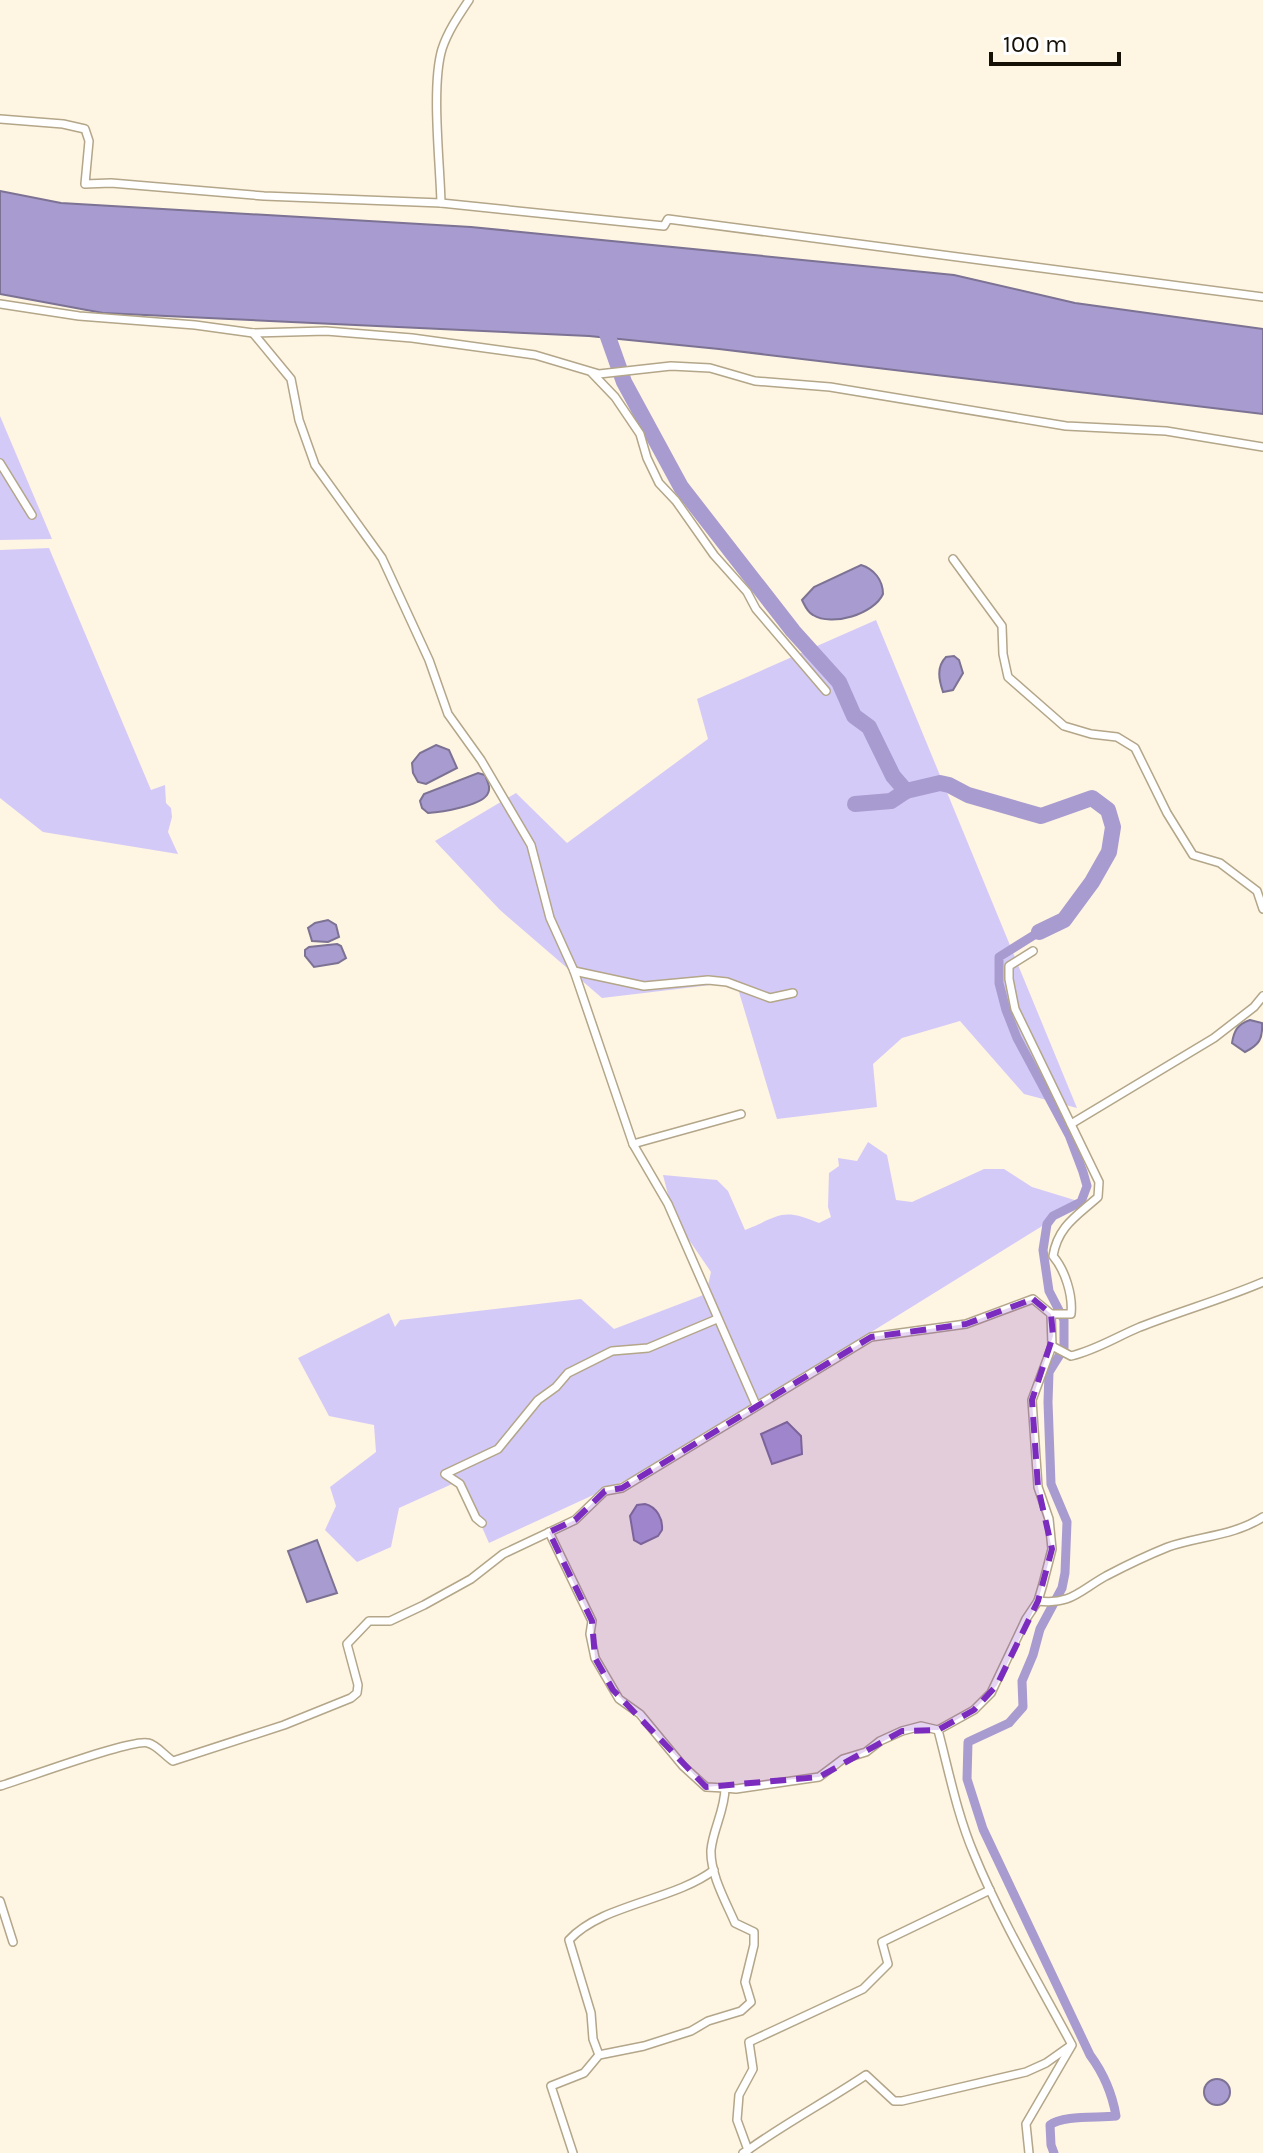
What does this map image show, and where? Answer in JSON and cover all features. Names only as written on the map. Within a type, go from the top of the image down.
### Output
[{"type":"street","points":[[441,203],[437,96],[442,51],[454,22],[469,0]]},
{"type":"street","points":[[0,119],[85,129],[89,141],[85,184],[111,183],[264,196],[441,203],[664,226],[668,219],[1263,297]]},
{"type":"street","points":[[0,304],[79,316],[253,333],[326,331],[412,338],[535,355],[599,374],[671,366],[710,368],[755,381],[830,387],[1066,426],[1166,431],[1263,447]]},
{"type":"street","points":[[253,333],[291,379],[299,420],[315,465],[382,558],[429,660],[448,714],[481,760],[531,845],[550,918],[574,971],[633,1144],[668,1204],[756,1405]]},
{"type":"street","points":[[590,372],[615,397],[640,434],[659,483],[676,501],[714,555],[747,592],[756,609],[826,691]]},
{"type":"street","points":[[0,463],[32,515]]},
{"type":"street","points":[[953,559],[1002,626],[1008,677],[1064,726],[1117,737],[1135,748],[1167,813],[1193,855],[1220,863],[1257,891],[1263,909]]},
{"type":"street","points":[[0,1786],[90,1755],[141,1742],[152,1743],[173,1761],[284,1725],[351,1698],[357,1693],[358,1685],[347,1644],[369,1621],[390,1621],[471,1579],[503,1554],[575,1520],[605,1491],[622,1488],[871,1337],[966,1324],[1033,1299],[1051,1314],[1071,1314],[1072,1302],[1064,1270],[1053,1256],[1056,1240],[1060,1231],[1098,1197],[1099,1182],[1015,1009],[1009,966],[1033,951]]},
{"type":"street","points":[[574,971],[644,986],[708,980],[727,982],[770,998],[793,993]]},
{"type":"street","points":[[1071,1124],[1214,1038],[1254,1007],[1263,996]]},
{"type":"street","points":[[633,1144],[741,1114]]},
{"type":"street","points":[[1052,1346],[1071,1356],[1093,1350],[1137,1328],[1229,1297],[1263,1282]]},
{"type":"street","points":[[549,1532],[592,1621],[590,1634],[595,1658],[613,1690],[619,1699],[640,1714],[683,1766],[706,1787],[736,1789],[819,1777],[843,1759],[866,1752],[880,1741],[902,1731],[921,1726],[938,1730],[974,1710],[991,1693],[1026,1619],[1040,1602],[1052,1549],[1049,1519],[1038,1487],[1032,1400],[1052,1346],[1051,1314]]},
{"type":"street","points":[[482,1523],[476,1518],[460,1484],[445,1474],[498,1449],[538,1400],[568,1373],[612,1351],[648,1348],[717,1319]]},
{"type":"street","points":[[1040,1602],[1064,1602],[1110,1573],[1168,1548],[1212,1538],[1251,1525],[1263,1517]]},
{"type":"street","points":[[938,1730],[972,1851],[1072,2045]]},
{"type":"street","points":[[573,2153],[551,2086],[584,2073],[599,2055],[644,2046],[691,2031],[708,2021],[741,2011],[751,2002],[745,1982],[754,1932],[735,1923],[714,1870],[711,1847],[725,1801],[725,1788]]},
{"type":"street","points":[[599,2055],[593,2039],[591,2013],[569,1940],[587,1924],[651,1901],[714,1870]]},
{"type":"street","points":[[990,1890],[882,1942],[888,1964],[863,1989],[749,2042],[753,2069],[739,2095],[737,2120],[746,2151],[866,2075],[894,2101],[902,2101],[1026,2072],[1072,2045]]},
{"type":"street","points":[[0,1901],[13,1942]]},
{"type":"street","points":[[1029,2153],[1026,2124],[1072,2045]]},
{"type":"highlighted area","points":[[1033,1299],[1051,1314],[1053,1336],[1032,1400],[1038,1487],[1052,1549],[1038,1601],[997,1685],[974,1710],[938,1730],[902,1731],[819,1777],[706,1787],[613,1690],[595,1658],[592,1621],[549,1532],[575,1520],[605,1491],[622,1488],[871,1337],[966,1324]]},
{"type":"shaded area","points":[[0,191],[61,203],[471,227],[954,275],[1075,303],[1263,329],[1263,414],[589,336],[103,313],[0,294]]},
{"type":"shaded area","points":[[0,416],[52,539],[0,540]]},
{"type":"shaded area","points":[[49,548],[151,790],[165,785],[166,803],[171,808],[172,817],[168,832],[178,854],[43,832],[0,798],[0,550]]},
{"type":"shaded area","points":[[861,565],[870,569],[879,580],[883,594],[878,601],[862,613],[841,619],[821,618],[809,612],[802,600],[814,587]]},
{"type":"shaded area","points":[[876,620],[1077,1108],[1024,1094],[960,1021],[902,1038],[873,1064],[877,1107],[777,1119],[736,982],[602,998],[500,910],[435,841],[516,793],[567,843],[708,739],[697,699]]},
{"type":"shaded area","points":[[954,656],[959,660],[963,673],[953,690],[943,692],[941,665],[946,657]]},
{"type":"shaded area","points":[[436,745],[449,750],[457,768],[426,784],[418,782],[412,763],[420,753]]},
{"type":"shaded area","points":[[478,773],[485,775],[489,785],[483,799],[442,811],[428,813],[422,808],[420,801],[424,794]]},
{"type":"shaded area","points":[[328,920],[336,925],[339,937],[328,942],[312,941],[308,928]]},
{"type":"shaded area","points":[[337,944],[346,958],[338,963],[314,967],[305,956],[305,950],[309,947]]},
{"type":"shaded area","points":[[1250,1020],[1262,1023],[1262,1033],[1257,1044],[1245,1052],[1232,1043],[1237,1028]]},
{"type":"shaded area","points":[[868,1142],[887,1155],[896,1200],[912,1202],[984,1169],[1004,1169],[1032,1187],[1081,1202],[652,1468],[489,1543],[461,1480],[399,1508],[391,1547],[357,1562],[325,1530],[336,1506],[330,1487],[376,1452],[374,1425],[329,1416],[298,1358],[389,1313],[395,1327],[400,1320],[581,1299],[614,1329],[706,1294],[711,1272],[674,1218],[663,1175],[717,1180],[728,1191],[745,1230],[788,1214],[819,1223],[831,1217],[828,1207],[829,1173],[839,1166],[838,1158],[857,1161]]},
{"type":"shaded area","points":[[787,1422],[801,1436],[802,1454],[772,1464],[761,1434]]},
{"type":"shaded area","points":[[645,1504],[658,1514],[662,1530],[658,1536],[641,1544],[634,1540],[630,1516],[637,1505]]},
{"type":"shaded area","points":[[317,1540],[337,1593],[307,1602],[288,1551]]},
{"type":"shaded area","points":[[1217,2079],[1226,2083],[1230,2092],[1226,2101],[1217,2105],[1208,2101],[1204,2092],[1208,2083]]},
{"type":"waterway","points":[[601,317],[624,382],[681,487],[793,631],[839,682],[854,716],[869,727],[893,776],[906,791],[940,783],[968,795],[1041,816],[1092,798],[1108,810],[1113,827],[1109,852],[1064,920],[1039,932]]},
{"type":"waterway","points":[[855,804],[891,801],[906,791]]},
{"type":"waterway","points":[[1039,932],[999,957],[999,983],[1017,1038],[1069,1135],[1087,1186],[1081,1202],[1053,1216],[1047,1224],[1043,1250],[1049,1291],[1064,1320],[1064,1348],[1049,1372],[1048,1402],[1051,1484],[1067,1522],[1065,1573],[1062,1588],[1040,1629],[1022,1681],[1023,1707],[1009,1723],[968,1742],[967,1779],[983,1829],[1090,2055],[1103,2076],[1114,2107],[1116,2116],[1071,2118],[1050,2125],[1054,2153]]}]
